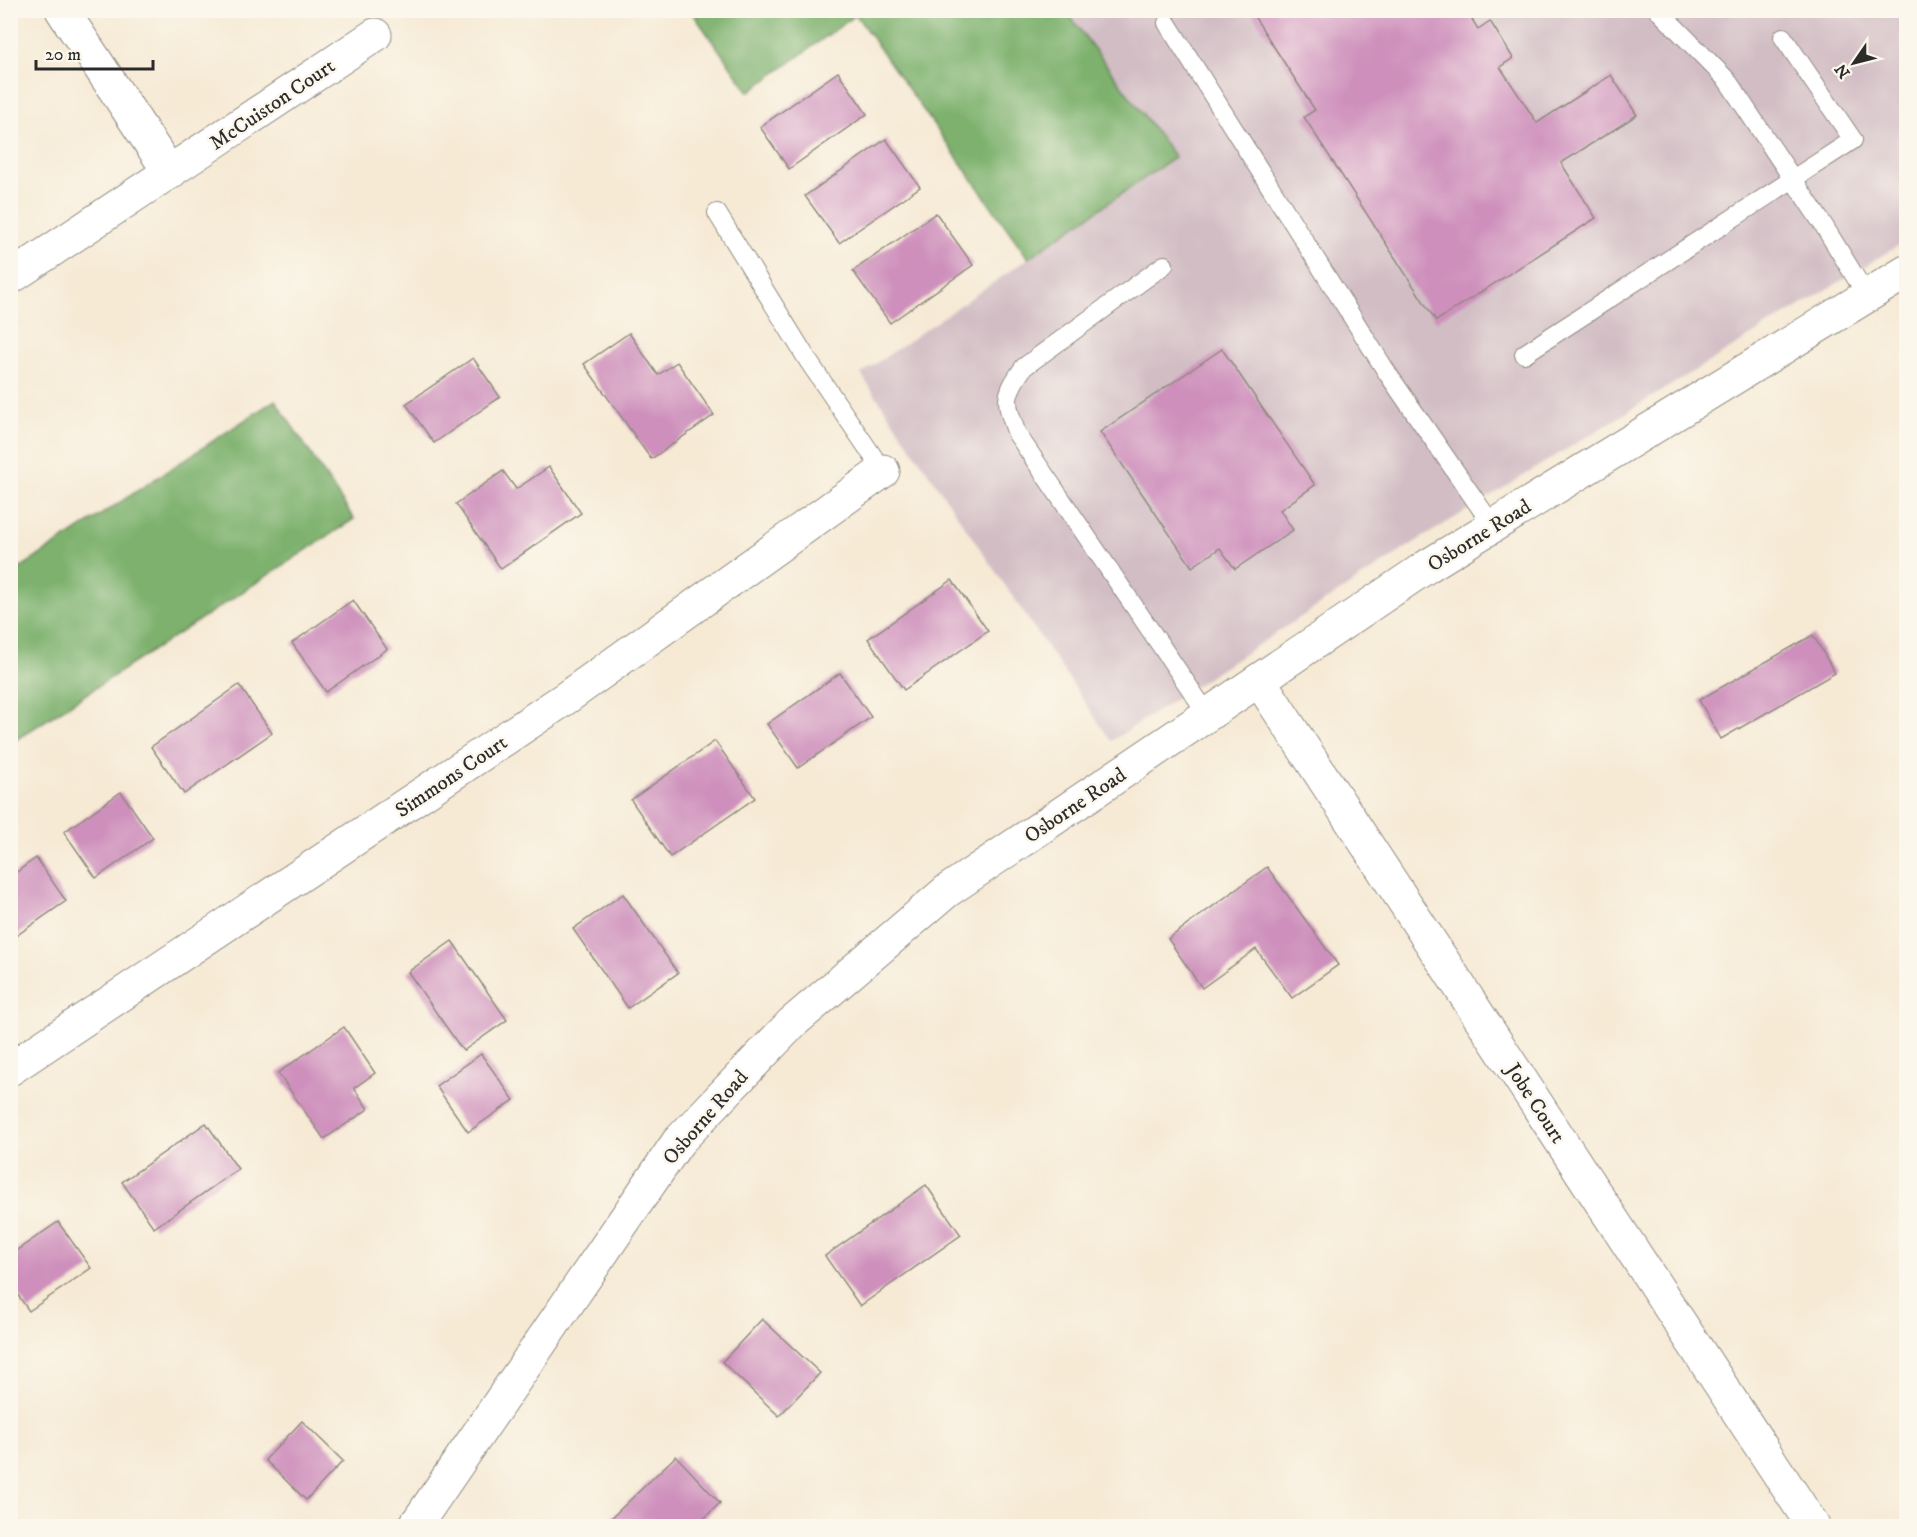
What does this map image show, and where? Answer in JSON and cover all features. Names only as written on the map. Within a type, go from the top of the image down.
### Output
[{"type":"street","points":[[62,10],[170,173]]},
{"type":"street","name":"McCuiston Court","points":[[10,278],[375,35]]},
{"type":"street","name":"Osborne Road","points":[[415,1527],[678,1142],[792,1023],[947,891],[1426,567],[1906,272]]},
{"type":"street","name":"Simmons Court","points":[[10,1069],[567,698],[883,471]]},
{"type":"street","name":"Jobe Court","points":[[1259,680],[1813,1527]]},
{"type":"lane","points":[[1658,10],[1727,80],[1794,179],[1867,296]]},
{"type":"lane","points":[[1167,23],[1382,364],[1493,526]]},
{"type":"lane","points":[[1524,354],[1853,140],[1783,37]]},
{"type":"lane","points":[[717,213],[809,362],[883,471]]},
{"type":"lane","points":[[1164,265],[1024,367],[1010,387],[1005,403],[1017,434],[1208,715]]},
{"type":"shaded area","points":[[1066,11],[1906,11],[1906,241],[1417,541],[1111,741],[861,374],[1175,157]]},
{"type":"green space","points":[[691,11],[1066,11],[1175,157],[1028,258],[856,15],[749,92]]},
{"type":"green space","points":[[275,400],[354,519],[11,743],[11,574]]},
{"type":"building","points":[[1250,10],[1466,10],[1478,29],[1490,21],[1513,58],[1500,67],[1537,123],[1611,75],[1637,115],[1561,163],[1596,218],[1436,321],[1304,117],[1315,110]]},
{"type":"building","points":[[838,72],[867,114],[789,169],[760,127]]},
{"type":"building","points":[[886,139],[920,187],[839,243],[805,196]]},
{"type":"building","points":[[936,213],[973,265],[890,323],[853,271]]},
{"type":"building","points":[[629,333],[658,375],[677,362],[714,415],[651,459],[584,364]]},
{"type":"building","points":[[1222,349],[1315,485],[1280,510],[1293,530],[1235,569],[1220,548],[1192,567],[1100,432]]},
{"type":"building","points":[[473,358],[500,397],[434,443],[406,404]]},
{"type":"building","points":[[549,467],[581,513],[501,569],[456,504],[503,471],[516,489]]},
{"type":"building","points":[[952,580],[988,631],[904,690],[868,639]]},
{"type":"building","points":[[353,600],[387,649],[326,692],[292,643]]},
{"type":"building","points":[[1813,635],[1835,673],[1721,739],[1699,700]]},
{"type":"building","points":[[840,673],[871,717],[798,768],[767,724]]},
{"type":"building","points":[[239,685],[272,733],[184,794],[151,747]]},
{"type":"building","points":[[715,741],[755,798],[670,857],[631,800]]},
{"type":"building","points":[[121,792],[153,838],[96,878],[64,832]]},
{"type":"building","points":[[36,858],[66,901],[10,940],[10,877]]},
{"type":"building","points":[[1267,867],[1338,965],[1292,998],[1256,949],[1202,988],[1168,939]]},
{"type":"building","points":[[623,894],[678,973],[628,1008],[573,929]]},
{"type":"building","points":[[452,941],[507,1020],[463,1051],[408,972]]},
{"type":"building","points":[[344,1027],[375,1073],[354,1088],[368,1109],[324,1139],[278,1073]]},
{"type":"building","points":[[481,1054],[514,1100],[468,1132],[436,1086]]},
{"type":"building","points":[[206,1123],[238,1169],[154,1228],[122,1182]]},
{"type":"building","points":[[926,1185],[961,1235],[860,1306],[825,1256]]},
{"type":"building","points":[[58,1222],[91,1268],[29,1311],[10,1284],[10,1255]]},
{"type":"building","points":[[762,1319],[820,1373],[779,1416],[722,1362]]},
{"type":"building","points":[[302,1421],[343,1461],[306,1500],[265,1460]]},
{"type":"building","points":[[676,1456],[720,1503],[696,1526],[603,1526]]}]
